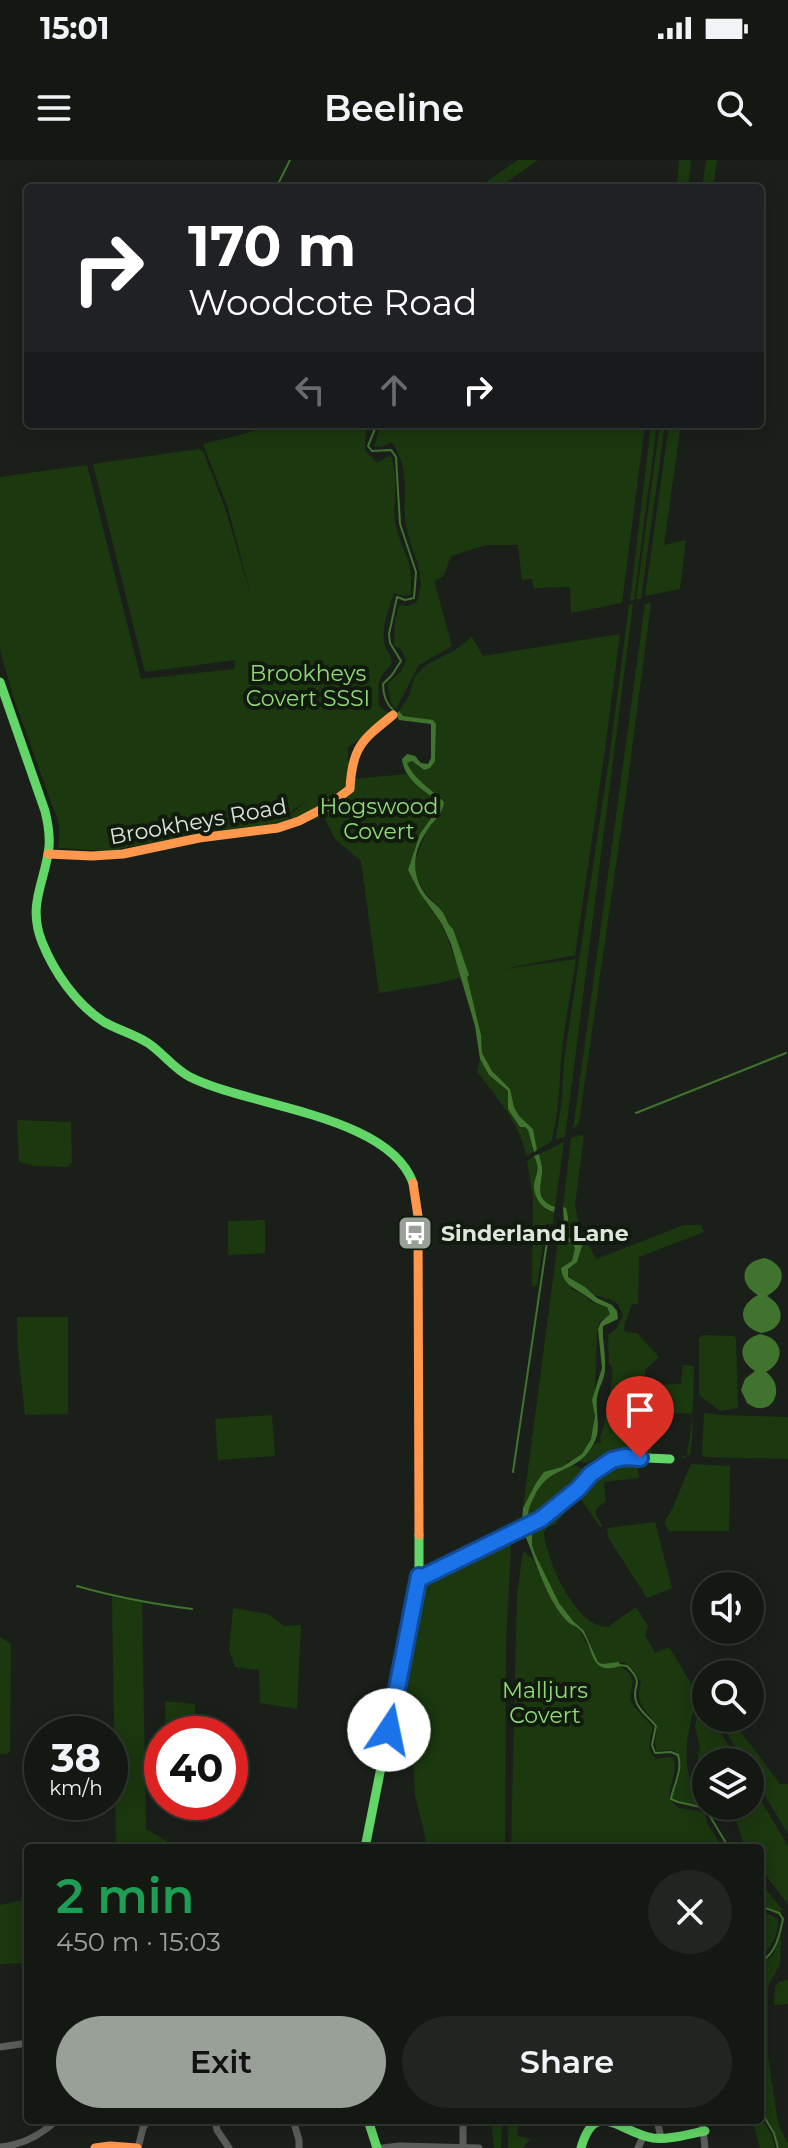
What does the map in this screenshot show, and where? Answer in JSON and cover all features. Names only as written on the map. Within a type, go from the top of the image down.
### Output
[{"type":"street","points":[[0,682],[49,828],[48,854],[36,898],[37,930],[46,951],[81,1002],[110,1025],[148,1043],[191,1078],[368,1136],[390,1150],[408,1172],[418,1207],[419,1576],[366,1844]]},
{"type":"street","name":"Brookheys Road","points":[[48,854],[123,854],[199,838],[278,828],[299,821],[326,807],[350,789],[355,751],[393,715]]},
{"type":"street","points":[[419,1576],[423,1577],[546,1516],[600,1467],[612,1460],[625,1457],[670,1459]]},
{"type":"street","points":[[0,2047],[24,2044]]},
{"type":"street","points":[[0,2147],[36,2136],[52,2124]]},
{"type":"street","points":[[95,2148],[137,2148],[146,2124]]},
{"type":"street","points":[[216,2124],[229,2148]]},
{"type":"street","points":[[294,2124],[299,2148]]},
{"type":"street","points":[[369,2124],[377,2148]]},
{"type":"street","points":[[463,2124],[463,2148]]},
{"type":"street","points":[[581,2148],[584,2134],[591,2124]]},
{"type":"street","points":[[617,2124],[661,2138],[705,2131]]},
{"type":"street","points":[[658,2124],[661,2138]]},
{"type":"street","points":[[703,2124],[705,2148]]},
{"type":"street","points":[[638,2148],[644,2135]]},
{"type":"street","points":[[383,2148],[479,2148]]},
{"type":"green space","points":[[518,160],[538,160],[504,184],[483,184]]},
{"type":"green space","points":[[679,160],[691,160],[688,184],[677,184]]},
{"type":"green space","points":[[706,160],[717,160],[714,184],[703,184]]},
{"type":"green space","points":[[261,428],[366,428],[365,450],[377,463],[391,455],[395,474],[395,520],[410,566],[410,595],[394,593],[384,626],[385,646],[392,664],[383,674],[378,693],[379,706],[390,714],[348,747],[348,759],[354,779],[406,774],[439,803],[427,823],[408,870],[442,924],[462,977],[379,993],[361,861],[335,839],[324,817],[296,824],[290,815],[309,799],[288,814],[289,821],[209,831],[108,851],[58,848],[56,816],[0,650],[0,477],[87,465],[141,679],[234,669],[235,660],[145,672],[93,464],[199,449],[203,451],[225,508],[251,596],[228,508],[203,444]]},
{"type":"green space","points":[[380,428],[644,428],[622,603],[571,613],[570,587],[534,588],[532,579],[522,580],[518,545],[486,545],[451,556],[443,577],[434,580],[452,646],[419,665],[396,709],[391,703],[387,684],[401,671],[406,660],[401,649],[394,646],[395,621],[399,605],[416,603],[421,582],[406,525],[402,463],[392,442],[381,447],[374,446]]},
{"type":"green space","points":[[651,428],[656,428],[634,600],[630,601]]},
{"type":"green space","points":[[659,428],[664,428],[641,599],[636,599]]},
{"type":"green space","points":[[668,428],[680,428],[664,545],[686,540],[680,589],[645,596]]},
{"type":"green space","points":[[651,603],[579,1122],[573,1130],[645,604]]},
{"type":"green space","points":[[633,604],[565,1137],[556,1139],[564,1061],[629,605]]},
{"type":"green space","points":[[620,634],[575,955],[504,969],[576,959],[554,1132],[551,1142],[537,1150],[533,1129],[519,1116],[510,1089],[486,1063],[482,1053],[481,1035],[453,929],[415,875],[413,866],[426,832],[442,811],[442,799],[417,779],[407,763],[412,761],[421,769],[435,761],[436,724],[403,716],[399,711],[409,696],[415,676],[426,665],[472,637],[483,656]]},
{"type":"green space","points":[[480,1059],[489,1075],[508,1091],[508,1109],[528,1131],[534,1152],[526,1156],[513,1122],[477,1072]]},
{"type":"green space","points":[[17,1120],[71,1122],[72,1162],[68,1167],[19,1162]]},
{"type":"green space","points":[[584,1136],[575,1205],[579,1226],[596,1259],[684,1225],[701,1225],[704,1232],[639,1257],[638,1304],[632,1304],[624,1326],[625,1332],[637,1333],[659,1357],[645,1370],[645,1382],[647,1385],[681,1384],[683,1365],[694,1366],[693,1413],[655,1414],[651,1456],[609,1460],[605,1454],[586,1463],[578,1461],[594,1444],[601,1443],[612,1372],[608,1335],[617,1328],[623,1315],[618,1304],[594,1295],[568,1277],[568,1269],[574,1265],[582,1245],[565,1234],[568,1215],[563,1207],[571,1138]]},
{"type":"green space","points":[[564,1142],[555,1207],[541,1195],[539,1154]]},
{"type":"green space","points":[[534,1156],[538,1164],[534,1188],[548,1211],[554,1212],[553,1224],[546,1224],[537,1285],[532,1287],[533,1198],[527,1161]]},
{"type":"green space","points":[[265,1220],[265,1253],[228,1255],[228,1221]]},
{"type":"green space","points":[[559,1233],[575,1248],[572,1261],[561,1268],[573,1290],[582,1293],[591,1302],[607,1307],[610,1314],[600,1321],[597,1331],[591,1439],[582,1454],[571,1461],[567,1460],[568,1463],[536,1483],[523,1508]]},
{"type":"green space","points":[[17,1317],[68,1317],[68,1414],[25,1415]]},
{"type":"green space","points":[[703,1335],[734,1336],[736,1339],[738,1408],[720,1411],[699,1395],[699,1338]]},
{"type":"green space","points":[[704,1413],[788,1417],[788,1459],[702,1455]]},
{"type":"green space","points":[[272,1415],[275,1456],[218,1460],[215,1419]]},
{"type":"green space","points":[[693,1415],[690,1454],[687,1456]]},
{"type":"green space","points":[[602,1460],[605,1462],[569,1494],[529,1520],[530,1503],[543,1480],[572,1464],[582,1469]]},
{"type":"green space","points":[[619,1460],[637,1462],[639,1478],[604,1482],[606,1501],[595,1513],[603,1527],[600,1527],[581,1499],[580,1491],[590,1478]]},
{"type":"green space","points":[[691,1464],[730,1466],[729,1531],[669,1531],[665,1524]]},
{"type":"green space","points":[[565,1505],[568,1507],[556,1524],[544,1532],[550,1559],[574,1605],[585,1617],[608,1627],[636,1607],[648,1626],[645,1635],[655,1653],[669,1647],[692,1685],[687,1762],[692,1804],[679,1802],[672,1797],[680,1761],[674,1750],[656,1751],[657,1726],[640,1701],[641,1682],[625,1662],[598,1662],[586,1633],[559,1603],[535,1554],[532,1535],[527,1529]]},
{"type":"green space","points":[[655,1522],[672,1588],[647,1598],[608,1537],[607,1528]]},
{"type":"green space","points":[[505,1539],[511,1543],[506,1642],[505,1844],[427,1844],[415,1795],[412,1728],[399,1710],[426,1581]]},
{"type":"green space","name":"Malljurs Covert","points":[[523,1551],[533,1559],[569,1623],[579,1629],[597,1664],[614,1668],[620,1666],[629,1673],[633,1680],[630,1699],[653,1727],[650,1752],[656,1759],[673,1758],[670,1800],[679,1808],[692,1810],[692,1820],[706,1820],[720,1844],[511,1844],[517,1595]]},
{"type":"green space","points":[[112,1597],[142,1602],[144,1820],[146,1829],[171,1844],[116,1844],[116,1820],[128,1820],[128,1716],[114,1716]]},
{"type":"green space","points":[[233,1608],[268,1614],[284,1626],[301,1625],[297,1709],[260,1703],[259,1670],[235,1667],[229,1650]]},
{"type":"green space","points":[[0,1637],[11,1644],[10,1751],[7,1754],[0,1754]]},
{"type":"green space","points":[[165,1701],[195,1704],[195,1716],[165,1716]]},
{"type":"green space","points":[[696,1732],[720,1732],[730,1748],[700,1748]]},
{"type":"green space","points":[[726,1732],[741,1732],[753,1748],[736,1748]]},
{"type":"green space","points":[[764,1763],[780,1784],[788,1784],[788,1834],[764,1794]]},
{"type":"green space","points":[[764,1806],[788,1846],[788,1904],[764,1873],[764,1844],[744,1844],[736,1820],[764,1820]]},
{"type":"green space","points":[[764,1887],[781,1908],[782,1914],[764,1907]]},
{"type":"green space","points":[[24,1900],[24,1963],[0,1964],[0,1905]]},
{"type":"green space","points":[[764,1912],[778,1919],[774,1940],[764,1954]]},
{"type":"green space","points":[[781,1934],[780,1965],[768,1986],[768,2056],[777,2117],[788,2148],[779,2148],[775,2132],[764,2114],[764,1963],[773,1955]]},
{"type":"green space","points":[[788,1980],[788,2004],[774,2005],[775,1987],[779,1982]]},
{"type":"green space","points":[[764,2122],[775,2148],[760,2148],[753,2124]]},
{"type":"green space","points":[[491,2124],[502,2124],[501,2148],[494,2148]]},
{"type":"green space","points":[[508,2124],[518,2124],[517,2136],[530,2139],[523,2148],[508,2148]]},
{"type":"shaded area","points":[[399,711],[403,716],[433,720],[436,724],[435,761],[430,768],[424,770],[412,761],[407,763],[419,780],[444,802],[419,845],[415,862],[417,878],[425,894],[441,910],[453,929],[469,975],[482,1053],[492,1071],[510,1089],[519,1116],[533,1129],[537,1150],[534,1152],[528,1130],[520,1127],[508,1109],[508,1091],[489,1075],[480,1059],[475,1026],[451,944],[408,870],[420,834],[440,805],[410,778],[402,759],[407,754],[428,764],[431,758],[431,724],[399,720],[396,714]]},
{"type":"shaded area","points":[[539,1154],[541,1195],[555,1207],[554,1212],[536,1197],[534,1184],[538,1169],[534,1156]]},
{"type":"shaded area","points":[[563,1207],[568,1218],[565,1234],[570,1239],[578,1240],[582,1246],[577,1262],[568,1269],[568,1277],[612,1305],[618,1319],[603,1326],[605,1369],[597,1398],[598,1431],[594,1444],[583,1458],[546,1480],[529,1508],[529,1520],[522,1522],[523,1508],[544,1472],[562,1467],[582,1454],[591,1439],[595,1416],[592,1400],[602,1368],[598,1329],[610,1314],[607,1307],[568,1284],[563,1277],[561,1268],[572,1261],[575,1248],[559,1233],[564,1223]]},
{"type":"shaded area","points":[[765,1258],[781,1270],[781,1281],[767,1296],[778,1306],[780,1318],[775,1328],[761,1333],[744,1321],[746,1305],[758,1295],[747,1285],[745,1274],[751,1264]]},
{"type":"shaded area","points":[[760,1334],[774,1340],[780,1350],[777,1362],[766,1372],[776,1386],[776,1394],[774,1400],[763,1408],[747,1403],[741,1390],[745,1379],[755,1371],[745,1361],[744,1345]]},
{"type":"shaded area","points":[[527,1529],[532,1535],[535,1554],[559,1603],[584,1631],[598,1662],[619,1662],[620,1666],[609,1668],[597,1663],[584,1635],[560,1613],[523,1531]]},
{"type":"waterway","points":[[278,184],[290,160]]},
{"type":"waterway","points":[[375,428],[368,446],[372,451],[391,450],[396,457],[400,524],[416,572],[414,598],[405,600],[397,597],[389,634],[390,643],[401,661],[383,684],[386,699],[394,711]]},
{"type":"waterway","points":[[636,1113],[786,1053]]},
{"type":"waterway","points":[[513,1472],[549,1228]]},
{"type":"waterway","points":[[77,1586],[134,1600],[192,1609]]},
{"type":"waterway","points":[[618,1665],[627,1666],[636,1677],[637,1704],[656,1726],[652,1745],[655,1753],[678,1755],[679,1772],[671,1799],[705,1808],[727,1844]]},
{"type":"waterway","points":[[764,1907],[779,1913],[783,1919],[773,1949],[764,1960]]},
{"type":"waterway","points":[[764,2117],[774,2133],[778,2148]]},
{"type":"traffic: fast","points":[[0,682],[48,824],[49,847],[38,894],[38,928],[53,965],[75,997],[104,1022],[148,1043],[190,1077],[348,1127],[376,1142],[399,1160],[413,1183]]},
{"type":"traffic: fast","points":[[419,1576],[423,1577],[541,1519],[578,1489],[591,1474],[612,1460],[625,1457],[670,1459]]},
{"type":"traffic: fast","points":[[366,1844],[419,1576],[419,1535]]},
{"type":"traffic: fast","points":[[369,2124],[377,2148]]},
{"type":"traffic: fast","points":[[581,2148],[594,2124]]},
{"type":"traffic: fast","points":[[615,2124],[653,2138],[705,2131]]},
{"type":"traffic: slow","points":[[48,854],[123,854],[199,838],[278,828],[299,821],[326,807],[350,789],[356,754],[366,738],[393,715]]},
{"type":"traffic: slow","points":[[413,1183],[418,1216],[419,1535]]},
{"type":"traffic: slow","points":[[95,2148],[137,2148]]},
{"type":"place","name":"Sinderland Lane","points":[[415,1233]]},
{"type":"route","points":[[389,1730],[419,1576],[423,1577],[541,1519],[578,1489],[591,1474],[612,1460],[640,1458]]},
{"type":"park label","name":"Brookheys Covert SSSI","points":[[308,686]]},
{"type":"park label","name":"Hogswood Covert","points":[[379,818]]}]
